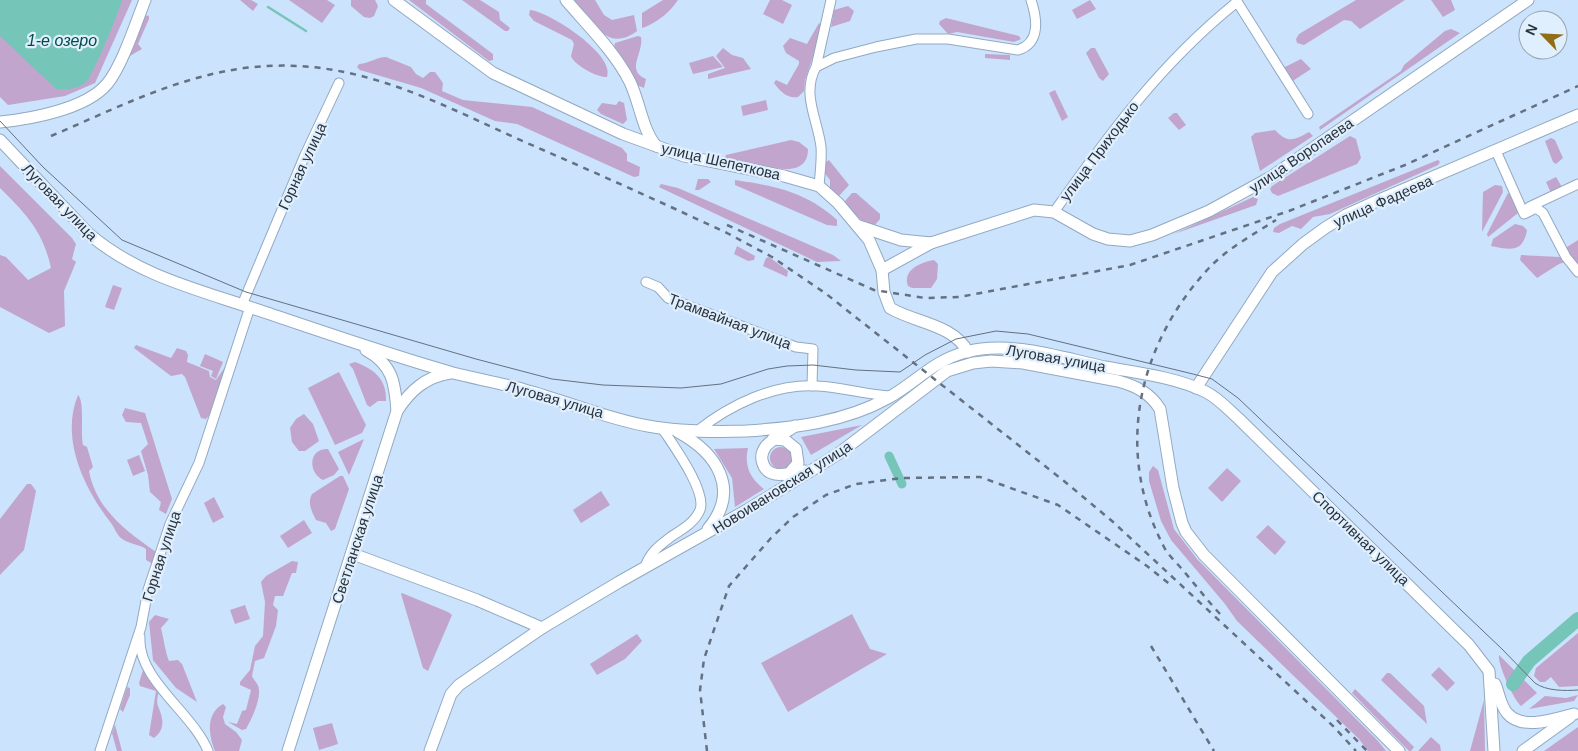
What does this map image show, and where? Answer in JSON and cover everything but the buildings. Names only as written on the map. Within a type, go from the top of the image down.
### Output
[{"type":"main road","points":[[0,122],[60,110],[82,102],[101,91],[113,75],[145,0]]},
{"type":"main road","name":"улица Шепеткова","points":[[394,0],[493,73],[629,136],[684,156],[784,176],[818,186],[859,226],[869,240],[882,270],[884,292],[890,308],[953,334],[963,342],[968,352]]},
{"type":"main road","points":[[566,0],[616,60],[630,82],[647,132],[658,147]]},
{"type":"main road","name":"улица Воропаева","points":[[1054,212],[1093,234],[1120,242],[1143,238],[1209,211],[1271,176],[1528,0]]},
{"type":"main road","points":[[629,136],[637,135],[641,130],[643,116]]},
{"type":"main road","name":"улица Фадеева","points":[[1196,388],[1272,272],[1303,244],[1346,215],[1578,116]]},
{"type":"main road","name":"Луговая улица","points":[[0,140],[89,234],[104,247],[141,269],[353,342],[454,373],[552,397],[645,426],[697,432],[747,431],[796,426],[849,416],[864,411],[891,396],[936,363],[968,352],[993,348],[1023,350],[1156,377]]},
{"type":"main road","name":"улица Приходько","points":[[882,270],[931,243],[1034,210],[1054,212]]},
{"type":"main road","name":"улица Приходько","points":[[859,226],[902,240],[931,243]]},
{"type":"main road","name":"Светланская улица","points":[[288,751],[353,554],[397,411],[395,380],[385,365],[371,352],[353,342]]},
{"type":"main road","name":"Новоивановская улица","points":[[430,751],[451,694],[466,680],[542,628],[645,567],[704,535],[846,448],[947,371],[973,363],[992,361],[1023,363],[1132,385],[1154,399],[1160,409],[1173,488],[1186,532],[1204,555],[1399,751]]},
{"type":"main road","points":[[397,411],[405,398],[420,384],[437,376],[454,373]]},
{"type":"main road","name":"Спортивная улица","points":[[1156,377],[1196,388],[1212,395],[1239,419],[1469,645],[1489,671],[1502,706],[1512,718],[1525,722],[1576,713]]},
{"type":"main road","points":[[796,426],[769,443],[764,450],[762,458],[764,466],[769,472],[776,475],[811,470]]},
{"type":"main road","points":[[674,429],[703,448],[715,464],[724,485],[725,494],[720,512],[704,535]]},
{"type":"main road","points":[[747,431],[776,440],[790,442],[796,449],[798,463],[775,492]]},
{"type":"main road","points":[[353,554],[477,600],[542,628]]},
{"type":"main road","points":[[1489,671],[1494,751]]},
{"type":"main road","points":[[1523,751],[1576,713]]},
{"type":"street","points":[[818,186],[821,147],[810,102],[811,81],[831,0]]},
{"type":"street","points":[[816,67],[834,58],[876,46],[916,40],[948,39],[1018,50],[1024,48],[1035,36],[1036,23],[1031,0]]},
{"type":"street","points":[[1236,1],[1308,114]]},
{"type":"street","name":"улица Приходько","points":[[1054,212],[1148,86],[1201,32],[1236,1]]},
{"type":"street","name":"Горная улица","points":[[100,751],[141,627],[148,590],[170,524],[199,463],[246,306],[302,164],[339,83]]},
{"type":"street","points":[[1496,152],[1524,214],[1536,208],[1543,213],[1562,250],[1578,272]]},
{"type":"street","points":[[1522,210],[1578,184]]},
{"type":"street","name":"Трамвайная улица","points":[[646,282],[658,287],[668,298],[796,347],[812,349],[812,386]]},
{"type":"street","points":[[697,432],[712,419],[745,401],[787,389],[812,386],[891,396]]},
{"type":"street","points":[[645,567],[650,554],[694,520],[701,506],[701,499],[696,487],[662,428]]},
{"type":"street","points":[[141,627],[140,643],[142,658],[165,691],[199,732],[208,751]]},
{"type":"shaded area","name":"1-е озеро","points":[[0,0],[132,0],[95,83],[65,96],[8,105],[0,97]]},
{"type":"shaded area","points":[[240,0],[251,0],[258,4],[253,11]]},
{"type":"shaded area","points":[[289,0],[327,0],[335,5],[322,23]]},
{"type":"shaded area","points":[[351,0],[375,0],[378,6],[374,16],[370,18],[364,17],[351,6]]},
{"type":"shaded area","points":[[409,0],[426,0],[426,4],[493,54],[493,60],[489,61]]},
{"type":"shaded area","points":[[462,0],[480,0],[499,12],[500,20],[510,28],[508,31],[505,31]]},
{"type":"shaded area","points":[[574,0],[595,0],[604,15],[612,20],[634,15],[637,31],[617,39],[608,37],[594,25]]},
{"type":"shaded area","points":[[663,0],[678,0],[662,17],[642,28],[642,13]]},
{"type":"shaded area","points":[[770,0],[782,0],[792,5],[783,24],[763,14]]},
{"type":"shaded area","points":[[1090,0],[1096,9],[1077,19],[1072,10]]},
{"type":"shaded area","points":[[1356,0],[1405,0],[1360,29],[1351,21],[1344,20],[1304,45],[1297,43],[1296,39],[1299,34]]},
{"type":"shaded area","points":[[1431,0],[1451,0],[1455,10],[1443,17]]},
{"type":"shaded area","points":[[848,6],[854,11],[850,21],[831,27],[834,10]]},
{"type":"shaded area","points":[[530,10],[552,18],[566,26],[592,47],[602,58],[607,68],[607,77],[592,73],[581,67],[571,56],[574,44],[572,40],[534,21],[529,15]]},
{"type":"shaded area","points":[[144,15],[149,16],[149,19],[138,44],[142,49],[128,57]]},
{"type":"shaded area","points":[[946,18],[1019,36],[1021,39],[1014,42],[957,32],[948,34],[939,24],[940,21]]},
{"type":"shaded area","points":[[819,23],[823,27],[805,80],[804,91],[798,97],[787,96],[774,83],[776,80],[787,85],[799,61],[786,53],[783,46],[790,38],[807,44]]},
{"type":"shaded area","points":[[1451,29],[1460,33],[1320,130],[1319,127],[1401,71],[1404,65],[1445,31]]},
{"type":"shaded area","points":[[638,36],[641,37],[641,43],[636,66],[640,75],[646,79],[644,88],[637,85],[626,63],[614,47],[615,43]]},
{"type":"shaded area","points":[[723,48],[732,55],[743,58],[751,69],[708,79],[708,74],[725,68],[716,56]]},
{"type":"shaded area","points":[[1091,48],[1095,48],[1109,74],[1103,81],[1099,78],[1086,53]]},
{"type":"shaded area","points":[[985,54],[1010,55],[1010,60],[985,58]]},
{"type":"shaded area","points":[[713,56],[723,67],[693,74],[689,63]]},
{"type":"shaded area","points":[[386,57],[411,67],[416,74],[423,78],[430,72],[435,72],[443,83],[442,91],[463,100],[532,107],[622,148],[627,154],[627,161],[640,167],[639,176],[634,177],[517,124],[495,121],[421,88],[360,70],[357,67],[359,64]]},
{"type":"shaded area","points":[[1301,59],[1311,69],[1288,84],[1279,70]]},
{"type":"shaded area","points":[[1055,90],[1068,117],[1062,121],[1049,93]]},
{"type":"shaded area","points":[[766,100],[768,110],[743,116],[741,106]]},
{"type":"shaded area","points":[[619,101],[624,103],[627,120],[623,124],[601,114],[597,110],[602,103],[616,105]]},
{"type":"shaded area","points":[[1177,113],[1186,125],[1179,130],[1168,118]]},
{"type":"shaded area","points":[[1275,130],[1288,139],[1295,139],[1309,132],[1313,136],[1260,171],[1251,137],[1255,133]]},
{"type":"shaded area","points":[[1350,136],[1356,139],[1361,158],[1357,164],[1278,196],[1272,193],[1270,189],[1272,186]]},
{"type":"shaded area","points":[[1551,138],[1555,140],[1563,158],[1556,164],[1553,162],[1545,141]]},
{"type":"shaded area","points":[[791,140],[799,142],[808,149],[807,158],[796,168],[772,168],[725,158],[726,155]]},
{"type":"shaded area","points":[[829,160],[849,185],[838,197],[830,189],[830,180],[823,171],[824,163]]},
{"type":"shaded area","points":[[1438,160],[1440,162],[1438,165],[1330,214],[1313,217],[1301,229],[1292,226],[1279,233],[1273,232],[1274,228],[1280,224]]},
{"type":"shaded area","points":[[0,166],[76,244],[72,259],[76,262],[64,291],[65,326],[49,333],[0,307],[0,255],[6,257],[28,280],[51,268],[48,255],[38,233],[18,206],[0,188]]},
{"type":"shaded area","points":[[1556,177],[1562,187],[1551,193],[1546,182]]},
{"type":"shaded area","points":[[698,179],[708,179],[711,182],[699,190],[695,190]]},
{"type":"shaded area","points":[[735,180],[777,188],[802,197],[825,210],[837,220],[837,226],[827,225],[735,185]]},
{"type":"shaded area","points":[[661,184],[678,188],[833,255],[841,261],[817,262],[659,187]]},
{"type":"shaded area","points":[[1495,185],[1502,186],[1503,192],[1482,232],[1483,192]]},
{"type":"shaded area","points":[[852,193],[856,193],[880,214],[880,219],[874,226],[865,224],[845,204],[845,201]]},
{"type":"shaded area","points":[[1508,193],[1512,196],[1518,213],[1488,237],[1487,234]]},
{"type":"shaded area","points":[[1253,197],[1258,199],[1256,205],[1174,234]]},
{"type":"shaded area","points":[[1515,224],[1523,226],[1527,230],[1519,246],[1510,249],[1491,246],[1493,239]]},
{"type":"shaded area","points":[[1578,240],[1578,267],[1566,250],[1567,247]]},
{"type":"shaded area","points":[[737,246],[755,256],[754,260],[748,261],[734,254]]},
{"type":"shaded area","points":[[1521,255],[1560,257],[1565,262],[1537,278],[1520,260]]},
{"type":"shaded area","points":[[769,257],[788,271],[787,277],[763,266],[766,258]]},
{"type":"shaded area","points":[[934,260],[938,264],[937,279],[931,288],[912,288],[908,286],[907,280],[910,271],[918,265]]},
{"type":"shaded area","points":[[113,285],[122,288],[114,310],[105,307]]},
{"type":"shaded area","points":[[136,345],[171,358],[177,348],[186,351],[188,355],[187,362],[209,371],[210,377],[216,380],[227,364],[212,412],[206,419],[201,418],[185,377],[182,374],[171,376],[134,348]]},
{"type":"shaded area","points":[[205,354],[223,362],[216,379],[211,376],[213,371],[200,366]]},
{"type":"shaded area","points":[[355,362],[373,371],[378,376],[384,386],[386,401],[378,401],[370,407],[367,405],[353,369],[349,364]]},
{"type":"shaded area","points":[[339,372],[366,425],[362,433],[335,445],[308,388]]},
{"type":"shaded area","points":[[78,395],[82,410],[83,445],[87,447],[93,467],[89,471],[98,497],[105,508],[123,527],[156,552],[153,564],[146,560],[146,549],[127,542],[120,537],[84,479],[73,446],[73,412]]},
{"type":"shaded area","points":[[125,408],[145,413],[172,499],[166,514],[159,510],[161,502],[150,492],[148,475],[141,451],[148,444],[141,423],[126,422],[122,415]]},
{"type":"shaded area","points":[[304,414],[313,424],[319,441],[305,451],[299,451],[292,442],[290,428],[296,419]]},
{"type":"shaded area","points":[[862,425],[811,455],[801,437]]},
{"type":"shaded area","points":[[364,439],[349,475],[338,452]]},
{"type":"shaded area","points":[[777,447],[785,447],[792,454],[792,462],[785,469],[777,469],[770,462],[770,454]]},
{"type":"shaded area","points":[[748,448],[747,460],[749,471],[764,489],[735,507],[732,478],[714,449]]},
{"type":"shaded area","points":[[328,449],[339,469],[334,475],[323,480],[314,472],[312,461],[317,452]]},
{"type":"shaded area","points":[[139,455],[145,471],[133,476],[127,460]]},
{"type":"shaded area","points":[[1153,466],[1158,470],[1174,529],[1197,559],[1386,751],[1368,751],[1359,739],[1237,621],[1171,540],[1161,521],[1149,481],[1149,472]]},
{"type":"shaded area","points":[[1227,468],[1241,481],[1222,502],[1208,488]]},
{"type":"shaded area","points":[[340,476],[343,476],[349,489],[335,529],[331,531],[326,523],[316,520],[310,501],[312,494]]},
{"type":"shaded area","points":[[27,484],[31,484],[36,491],[24,550],[0,575],[0,519]]},
{"type":"shaded area","points":[[601,491],[610,505],[581,523],[573,510]]},
{"type":"shaded area","points":[[214,497],[224,517],[213,523],[204,503]]},
{"type":"shaded area","points":[[304,520],[312,533],[288,548],[280,536]]},
{"type":"shaded area","points":[[1268,525],[1286,542],[1275,555],[1256,537]]},
{"type":"shaded area","points":[[292,561],[298,562],[296,573],[292,573],[283,596],[275,596],[273,605],[278,610],[276,626],[264,658],[255,661],[252,676],[259,688],[258,700],[246,729],[242,730],[228,722],[237,724],[242,711],[246,710],[251,690],[240,685],[240,682],[250,670],[255,646],[263,636],[265,602],[261,582],[266,576]]},
{"type":"shaded area","points":[[402,593],[452,615],[428,671],[423,668]]},
{"type":"shaded area","points":[[245,605],[250,619],[235,624],[230,610]]},
{"type":"shaded area","points":[[852,614],[870,649],[887,654],[788,712],[761,663]]},
{"type":"shaded area","points":[[155,615],[169,619],[161,628],[169,661],[178,660],[182,664],[197,702],[176,688],[153,660],[149,622]]},
{"type":"shaded area","points":[[1578,633],[1578,686],[1559,687],[1551,677],[1545,682],[1540,682],[1534,676],[1536,668]]},
{"type":"shaded area","points":[[637,634],[642,641],[625,659],[597,675],[590,664]]},
{"type":"shaded area","points":[[1499,655],[1537,693],[1521,706],[1514,697],[1507,682]]},
{"type":"shaded area","points":[[1439,667],[1455,683],[1447,691],[1431,675]]},
{"type":"shaded area","points":[[143,670],[159,690],[157,703],[162,727],[154,738],[149,735],[156,691],[140,686],[139,683]]},
{"type":"shaded area","points":[[1387,673],[1390,673],[1424,706],[1427,724],[1381,680]]},
{"type":"shaded area","points":[[127,687],[130,688],[130,695],[123,712],[120,709]]},
{"type":"shaded area","points":[[1355,689],[1414,747],[1411,751],[1352,693]]},
{"type":"shaded area","points":[[1578,695],[1574,701],[1529,709],[1545,696],[1566,698]]},
{"type":"shaded area","points":[[1484,700],[1485,751],[1470,751]]},
{"type":"shaded area","points":[[223,704],[226,707],[223,717],[225,724],[236,732],[242,740],[239,751],[215,751],[210,732],[211,719],[217,708]]},
{"type":"shaded area","points":[[332,723],[338,744],[319,750],[313,728]]},
{"type":"shaded area","points":[[115,724],[122,751],[117,751],[112,733]]},
{"type":"shaded area","points":[[1578,727],[1578,751],[1544,751]]},
{"type":"shaded area","points":[[1431,737],[1440,745],[1441,751],[1418,751]]},
{"type":"water","name":"1-е озеро","points":[[0,0],[122,0],[106,43],[86,82],[72,89],[56,89],[0,36]]},
{"type":"waterway","points":[[268,7],[306,31]]},
{"type":"waterway","points":[[889,456],[902,484]]},
{"type":"waterway","points":[[1513,684],[1529,661],[1578,619]]},
{"type":"tram line","points":[[0,121],[43,167],[122,240],[246,292],[476,359],[552,379],[603,385],[681,388],[721,384],[768,369],[787,366],[813,365],[856,370],[900,372],[925,355],[956,339],[996,331],[1028,334],[1212,379],[1238,398],[1502,649],[1535,683],[1550,689],[1578,690]]},
{"type":"railway","points":[[51,136],[150,94],[201,77],[254,67],[292,66],[327,69],[362,76],[428,99],[727,233],[772,257],[825,293],[1064,481],[1112,521],[1333,726],[1356,751]]},
{"type":"railway","points":[[727,225],[874,290],[925,298],[959,297],[1130,265],[1289,211],[1405,165],[1578,86]]},
{"type":"railway","points":[[1220,614],[1168,553],[1149,511],[1140,474],[1137,437],[1141,401],[1150,365],[1165,331],[1184,298],[1209,268],[1224,254],[1276,220]]},
{"type":"railway","points":[[707,751],[700,690],[704,659],[729,586],[771,538],[793,517],[826,495],[856,484],[902,478],[980,477],[1058,505],[1147,566],[1172,586]]},
{"type":"railway","points":[[1151,646],[1214,751]]},
{"type":"railway","points":[[1337,720],[1367,751]]}]
